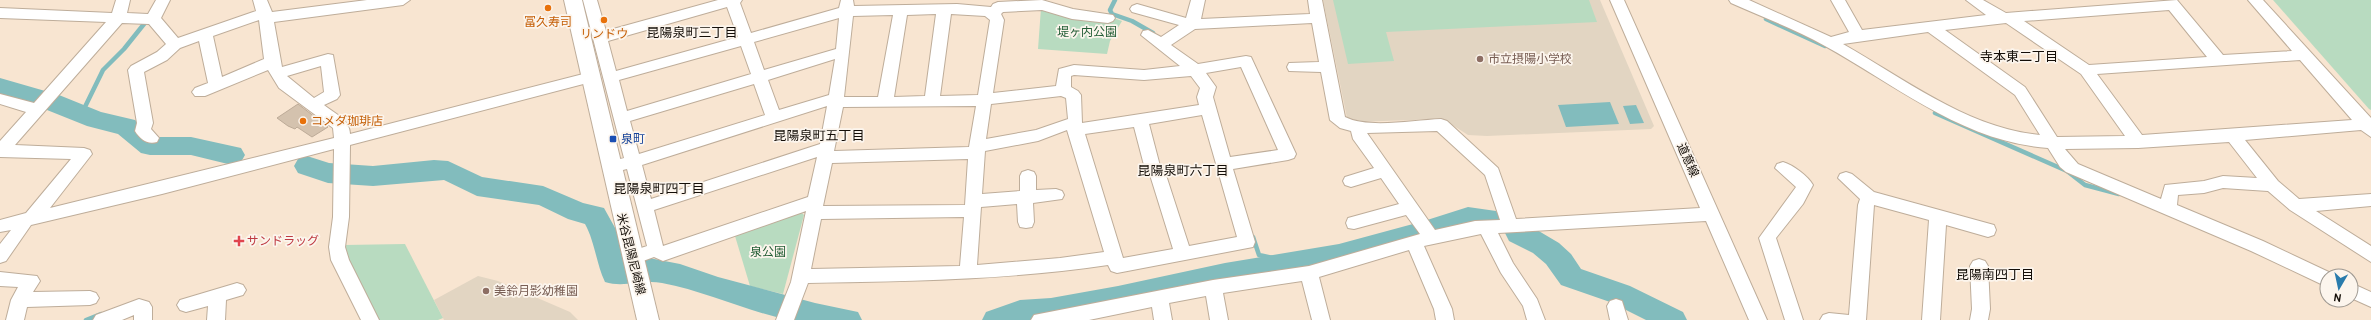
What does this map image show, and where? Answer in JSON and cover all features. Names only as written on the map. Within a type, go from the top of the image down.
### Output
[{"type":"main road","name":"米谷昆陽尼崎線","points":[[584,1],[591,77],[648,320]]},
{"type":"street","points":[[0,3],[3,0]]},
{"type":"street","points":[[1,150],[118,18],[123,0]]},
{"type":"street","points":[[153,19],[163,0]]},
{"type":"street","points":[[151,138],[143,130],[145,123],[136,70],[162,56],[175,44],[264,10],[403,0]]},
{"type":"street","points":[[600,38],[733,0],[773,116]]},
{"type":"street","points":[[1161,44],[1192,24],[1198,0]]},
{"type":"street","points":[[1315,0],[1338,120],[1342,124],[1358,127],[1441,125],[1492,172],[1510,225]]},
{"type":"street","name":"道意線","points":[[1617,0],[1758,320]]},
{"type":"street","points":[[1736,0],[1829,42],[1959,118],[2007,136],[2054,143],[2138,142],[2369,127]]},
{"type":"street","points":[[1838,0],[1858,36]]},
{"type":"street","points":[[1973,0],[2002,18],[2011,19],[2086,70],[2138,142]]},
{"type":"street","points":[[2255,0],[2369,127]]},
{"type":"street","points":[[584,1],[600,38],[612,77],[632,162],[656,250],[663,254],[815,207],[974,206],[1027,197],[1056,195]]},
{"type":"street","points":[[1829,42],[1858,36],[2002,18],[2171,3],[2218,60]]},
{"type":"street","points":[[994,14],[998,7],[1042,5],[1072,14],[1108,18]]},
{"type":"street","points":[[612,77],[747,39],[847,6],[901,10],[953,6],[986,11],[994,14],[997,20],[977,150],[968,273]]},
{"type":"street","points":[[789,313],[802,276],[836,102],[847,6]]},
{"type":"street","points":[[932,101],[953,6]]},
{"type":"street","points":[[1137,9],[1192,24],[1319,18]]},
{"type":"street","points":[[264,10],[274,68],[284,84],[339,124],[342,129],[342,175],[338,253],[370,320]]},
{"type":"street","points":[[885,102],[901,10]]},
{"type":"street","points":[[0,13],[153,19],[175,44]]},
{"type":"street","points":[[1932,27],[2020,91],[2066,164],[2072,168],[2168,208],[2319,275]]},
{"type":"street","points":[[205,33],[216,84]]},
{"type":"street","points":[[611,166],[632,162],[773,116],[829,100],[836,102],[885,102],[985,100],[1032,96],[1063,90],[1073,95],[1076,121],[1074,128],[1099,203],[1113,257],[1117,266],[1247,242],[1208,109],[1205,97],[1208,87],[1195,70],[1148,35]]},
{"type":"street","points":[[622,118],[842,52]]},
{"type":"street","points":[[2086,70],[2304,55]]},
{"type":"street","points":[[200,92],[216,84],[274,68],[328,59],[332,95],[312,105]]},
{"type":"street","points":[[1063,90],[1064,73],[1074,70],[1144,75],[1195,70],[1246,61],[1288,154],[1224,164]]},
{"type":"street","points":[[1294,67],[1328,67]]},
{"type":"street","points":[[0,226],[162,188],[591,77]]},
{"type":"street","points":[[0,99],[42,103]]},
{"type":"street","points":[[644,207],[826,152],[977,150],[1038,135],[1066,124],[1074,128],[1140,122],[1148,118],[1208,109]]},
{"type":"street","points":[[1140,122],[1153,169],[1157,172],[1183,255]]},
{"type":"street","points":[[1358,127],[1359,135],[1386,171],[1431,238]]},
{"type":"street","points":[[2232,136],[2272,185],[2296,206],[2371,256]]},
{"type":"street","points":[[0,256],[28,219],[84,154],[1,150]]},
{"type":"street","points":[[1783,168],[1805,185],[1786,217],[1771,230],[1767,238],[1794,320]]},
{"type":"street","points":[[1351,181],[1386,171]]},
{"type":"street","points":[[1026,222],[1028,176]]},
{"type":"street","points":[[1846,178],[1869,197],[1988,230]]},
{"type":"street","points":[[2168,208],[2172,189],[2204,186],[2223,182],[2272,185]]},
{"type":"street","points":[[1857,320],[1866,205],[1869,197]]},
{"type":"street","points":[[2296,206],[2371,200]]},
{"type":"street","points":[[1354,222],[1411,208]]},
{"type":"street","points":[[1040,320],[1068,316],[1214,287],[1309,273],[1431,238],[1486,227],[1711,214]]},
{"type":"street","points":[[1931,320],[1938,216]]},
{"type":"street","points":[[1486,227],[1507,268],[1531,304],[1536,320]]},
{"type":"street","points":[[1414,243],[1443,309],[1445,320]]},
{"type":"street","points":[[634,264],[656,250]]},
{"type":"street","points":[[802,276],[968,273],[1060,265],[1113,257]]},
{"type":"street","points":[[1979,266],[1981,309],[1979,320]]},
{"type":"street","points":[[1309,273],[1321,320]]},
{"type":"street","points":[[0,279],[31,281],[20,300],[14,320]]},
{"type":"street","points":[[1214,287],[1219,320]]},
{"type":"street","points":[[186,305],[237,290]]},
{"type":"street","points":[[2359,294],[2371,300]]},
{"type":"street","points":[[216,320],[217,297]]},
{"type":"street","points":[[20,300],[90,298]]},
{"type":"street","points":[[1158,298],[1163,320]]},
{"type":"street","points":[[102,320],[139,306],[143,307],[143,320]]},
{"type":"street","points":[[1829,320],[1842,320]]},
{"type":"shaded area","name":"市立摂陽小学校","points":[[1323,0],[1600,0],[1654,126],[1651,129],[1487,136],[1468,135],[1443,119],[1353,122],[1347,118]]},
{"type":"shaded area","name":"美鈴月影幼稚園","points":[[478,276],[498,281],[570,312],[578,320],[444,320],[434,300]]},
{"type":"green space","points":[[1333,0],[1589,0],[1597,22],[1386,32],[1394,61],[1348,64]]},
{"type":"green space","points":[[2273,0],[2371,0],[2371,110],[2369,109]]},
{"type":"green space","name":"堤ヶ内公園","points":[[1041,8],[1093,11],[1122,21],[1110,41],[1107,54],[1038,49]]},
{"type":"green space","name":"泉公園","points":[[801,212],[804,215],[783,294],[750,286],[735,236]]},
{"type":"green space","points":[[405,244],[443,318],[438,320],[378,320],[347,262],[344,245]]},
{"type":"water","points":[[1610,102],[1619,124],[1566,127],[1558,105]]},
{"type":"water","points":[[1636,105],[1644,123],[1630,124],[1623,106]]},
{"type":"building","name":"コメダ珈琲店","points":[[298,104],[328,127],[312,137],[297,127],[295,129],[288,126],[277,118]]},
{"type":"waterway","points":[[1115,0],[1110,10],[1112,14],[1132,21],[1153,33]]},
{"type":"waterway","points":[[82,113],[103,70],[124,49],[148,19]]},
{"type":"waterway","points":[[1766,19],[1825,46]]},
{"type":"waterway","points":[[0,87],[50,101],[96,120],[126,127],[150,146],[191,146],[232,155]]},
{"type":"waterway","points":[[1935,113],[2067,171],[2085,185],[2119,194]]},
{"type":"waterway","points":[[307,166],[328,173],[373,176],[434,170],[448,171],[477,186],[543,196],[578,212],[594,215],[605,235],[615,274],[649,269],[680,275],[715,288],[815,315],[848,320]]},
{"type":"waterway","points":[[1434,228],[1468,217],[1486,218]]},
{"type":"waterway","points":[[996,320],[1020,312],[1051,310],[1118,298],[1225,274],[1339,255],[1422,231]]},
{"type":"waterway","points":[[1519,233],[1549,250],[1561,262],[1571,277],[1620,294],[1673,320]]},
{"type":"waterway","points":[[1253,237],[1259,255],[1296,263]]},
{"type":"waterway","points":[[86,320],[101,314]]},
{"type":"place","name":"冨久寿司","points":[[548,8]]},
{"type":"place","name":"リンドウ","points":[[604,20]]},
{"type":"place","name":"市立摂陽小学校","points":[[1480,59]]},
{"type":"place","name":"コメダ珈琲店","points":[[303,121]]},
{"type":"place","name":"泉町","points":[[613,139]]},
{"type":"place","name":"サンドラッグ","points":[[239,241]]},
{"type":"place","name":"美鈴月影幼稚園","points":[[486,291]]},
{"type":"district","name":"昆陽泉町三丁目","points":[[692,32]]},
{"type":"district","name":"寺本東二丁目","points":[[2019,56]]},
{"type":"district","name":"昆陽泉町五丁目","points":[[819,135]]},
{"type":"district","name":"昆陽泉町六丁目","points":[[1183,170]]},
{"type":"district","name":"昆陽泉町四丁目","points":[[659,188]]},
{"type":"district","name":"昆陽南四丁目","points":[[1995,274]]}]
